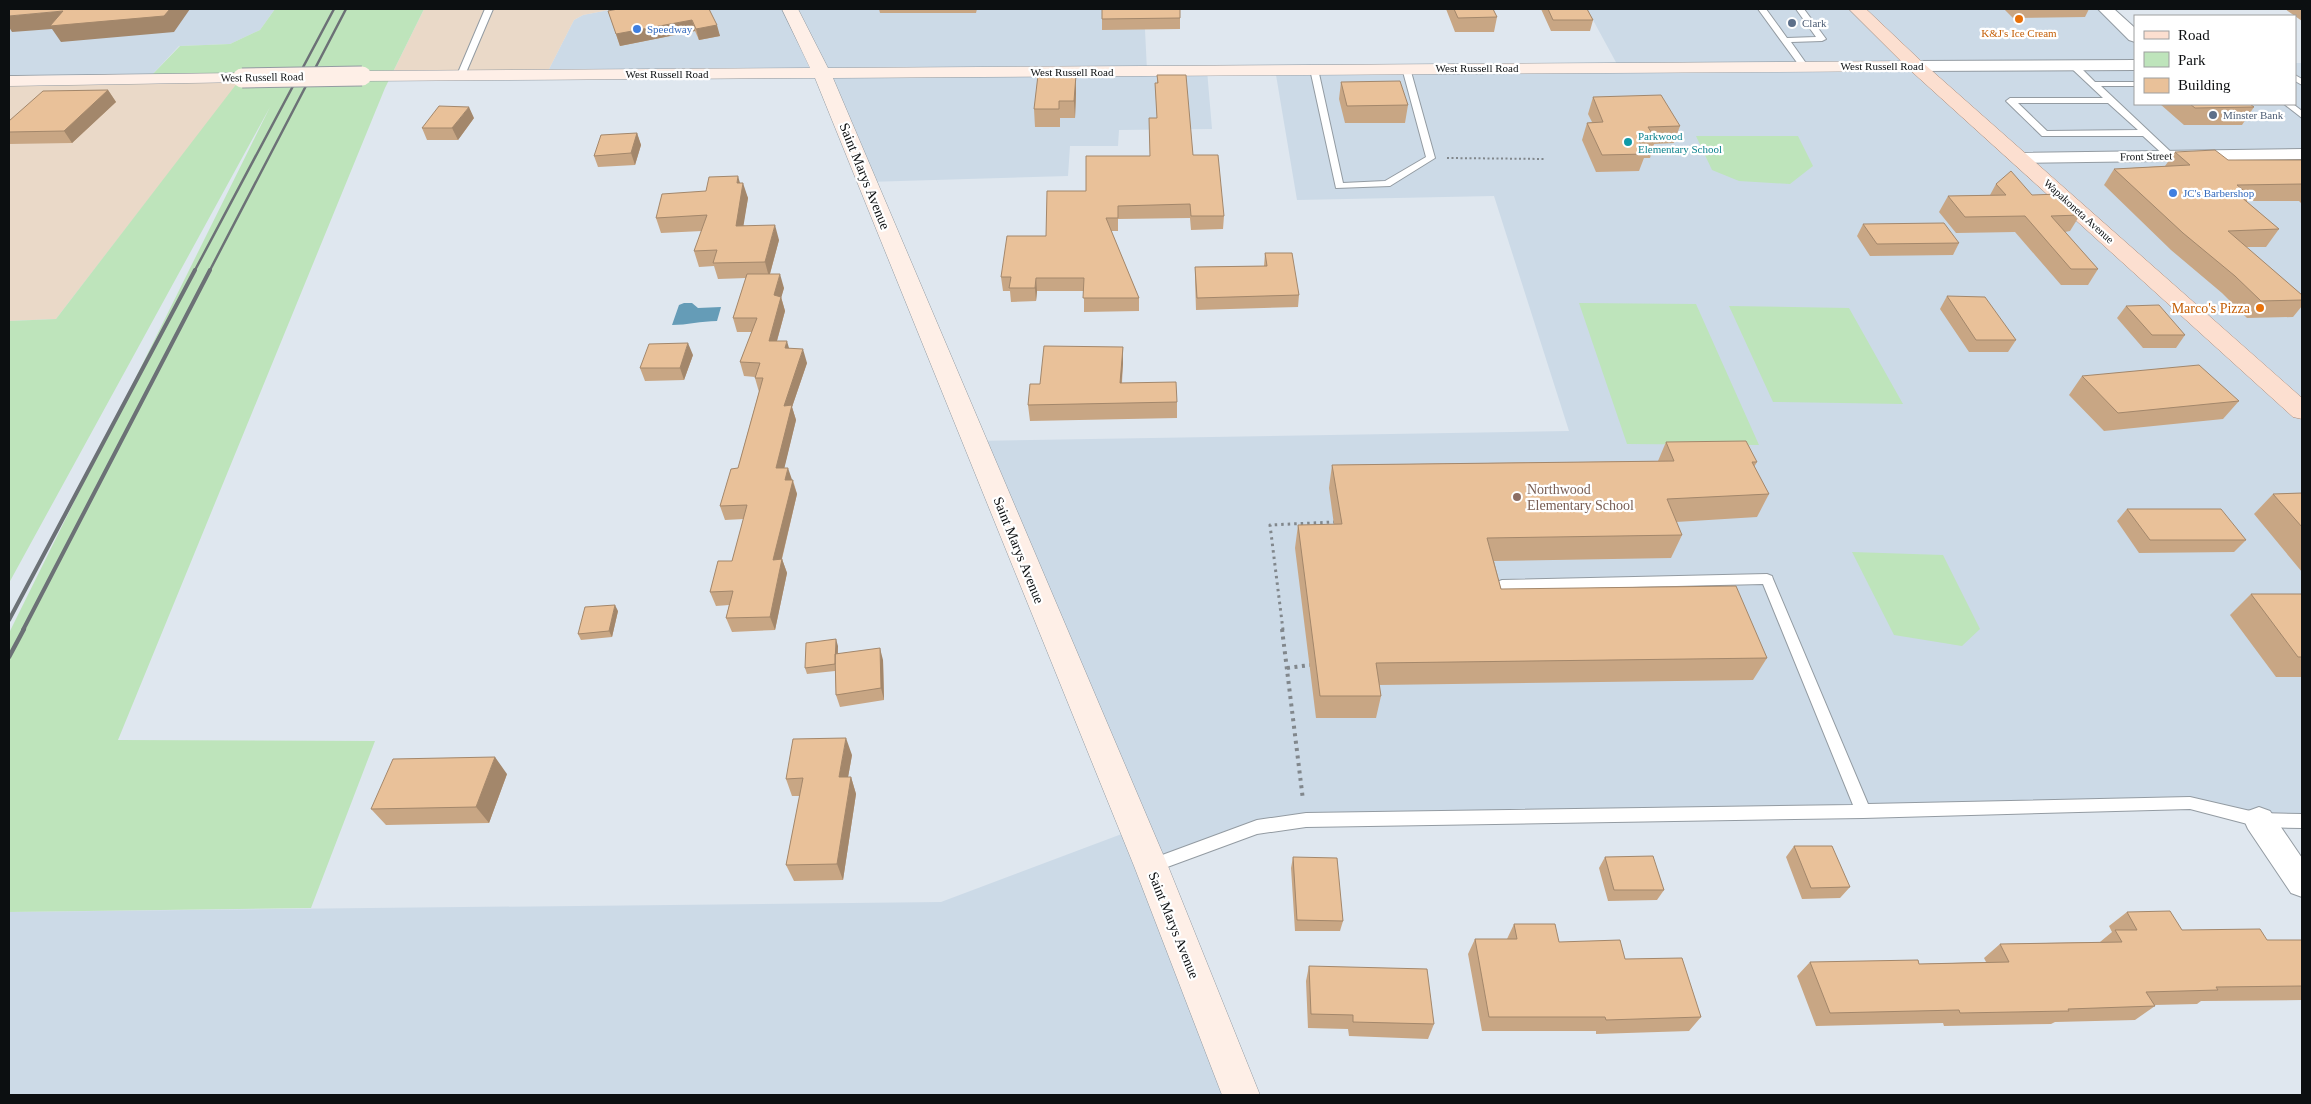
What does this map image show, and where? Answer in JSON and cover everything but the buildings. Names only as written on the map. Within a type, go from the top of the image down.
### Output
[{"type":"main road","name":"Saint Marys Avenue","points":[[790,9],[822,73],[1151,866],[1241,1095]]},
{"type":"main road","name":"Wapakoneta Avenue","points":[[1857,9],[1916,66],[2302,411]]},
{"type":"main road","name":"West Russell Road","points":[[9,81],[461,75],[1916,66]]},
{"type":"street","points":[[2105,9],[2134,36]]},
{"type":"street","name":"West Russell Road","points":[[1916,66],[2134,65]]},
{"type":"street","name":"Front Street","points":[[2020,158],[2302,154]]},
{"type":"street","points":[[2259,820],[2302,883]]},
{"type":"lane","points":[[461,75],[489,9]]},
{"type":"lane","points":[[1762,9],[1804,66]]},
{"type":"lane","points":[[1784,40],[1822,39],[1800,9]]},
{"type":"lane","points":[[2073,65],[2169,155]]},
{"type":"lane","points":[[1314,69],[1339,186],[1386,184],[1431,158],[1406,68]]},
{"type":"lane","points":[[2093,84],[2134,84]]},
{"type":"lane","points":[[2110,100],[2010,101],[2044,134],[2145,133]]},
{"type":"lane","points":[[2289,105],[2302,115]]},
{"type":"lane","points":[[1502,585],[1767,579],[1863,811]]},
{"type":"lane","points":[[1151,866],[1257,827],[1306,820],[2190,804],[2259,820],[2302,821]]},
{"type":"path","points":[[1431,158],[1545,158]]},
{"type":"path","points":[[1306,820],[1270,525],[1334,522]]},
{"type":"path","points":[[1287,668],[1310,665]]},
{"type":"shaded area","points":[[9,9],[275,9],[260,30],[230,44],[179,46],[148,79],[9,81]]},
{"type":"shaded area","points":[[424,9],[614,9],[583,15],[574,20],[546,75],[391,76]]},
{"type":"shaded area","points":[[614,9],[1144,9],[1147,71],[1207,70],[1212,129],[1119,130],[1118,146],[1070,146],[1068,176],[867,182],[822,73],[546,75],[574,20],[583,15]]},
{"type":"shaded area","points":[[1587,9],[2105,9],[2134,36],[2134,105],[2296,105],[2296,63],[2302,63],[2302,821],[2259,820],[2190,803],[1257,827],[1151,866],[1241,1095],[9,1095],[9,912],[941,902],[1135,829],[974,441],[1569,431],[1494,196],[1297,200],[1275,69],[1618,66]]},
{"type":"shaded area","points":[[242,78],[56,319],[9,321],[9,81]]},
{"type":"green space","points":[[275,9],[424,9],[385,88],[118,740],[375,741],[311,908],[9,912],[9,633],[270,107],[9,583],[9,321],[56,319],[241,78],[148,79],[180,46],[230,44],[260,30]]},
{"type":"green space","points":[[1696,136],[1798,136],[1813,166],[1790,184],[1739,181],[1712,170]]},
{"type":"green space","points":[[1579,303],[1696,304],[1759,445],[1627,444]]},
{"type":"green space","points":[[1729,306],[1849,308],[1903,404],[1773,402]]},
{"type":"green space","points":[[1852,552],[1943,555],[1980,629],[1962,646],[1894,635]]},
{"type":"water","points":[[692,303],[698,308],[721,307],[717,321],[672,325],[679,305]]},
{"type":"railway","points":[[194,272],[334,9]]},
{"type":"railway","points":[[209,272],[346,9]]},
{"type":"railway","points":[[9,620],[195,270]]},
{"type":"railway","points":[[23,630],[210,270]]},
{"type":"railway","points":[[9,657],[24,629]]},
{"type":"place","name":"K&J's Ice Cream","points":[[2019,19]]},
{"type":"place","name":"Clark","points":[[1792,23]]},
{"type":"place","name":"Speedway","points":[[637,29]]},
{"type":"place","name":"Minster Bank","points":[[2213,115]]},
{"type":"place","name":"Parkwood Elementary School","points":[[1628,142]]},
{"type":"place","name":"JC's Barbershop","points":[[2173,193]]},
{"type":"place","name":"Marco's Pizza","points":[[2260,308]]},
{"type":"place","name":"Northwood Elementary School","points":[[1517,497]]}]
